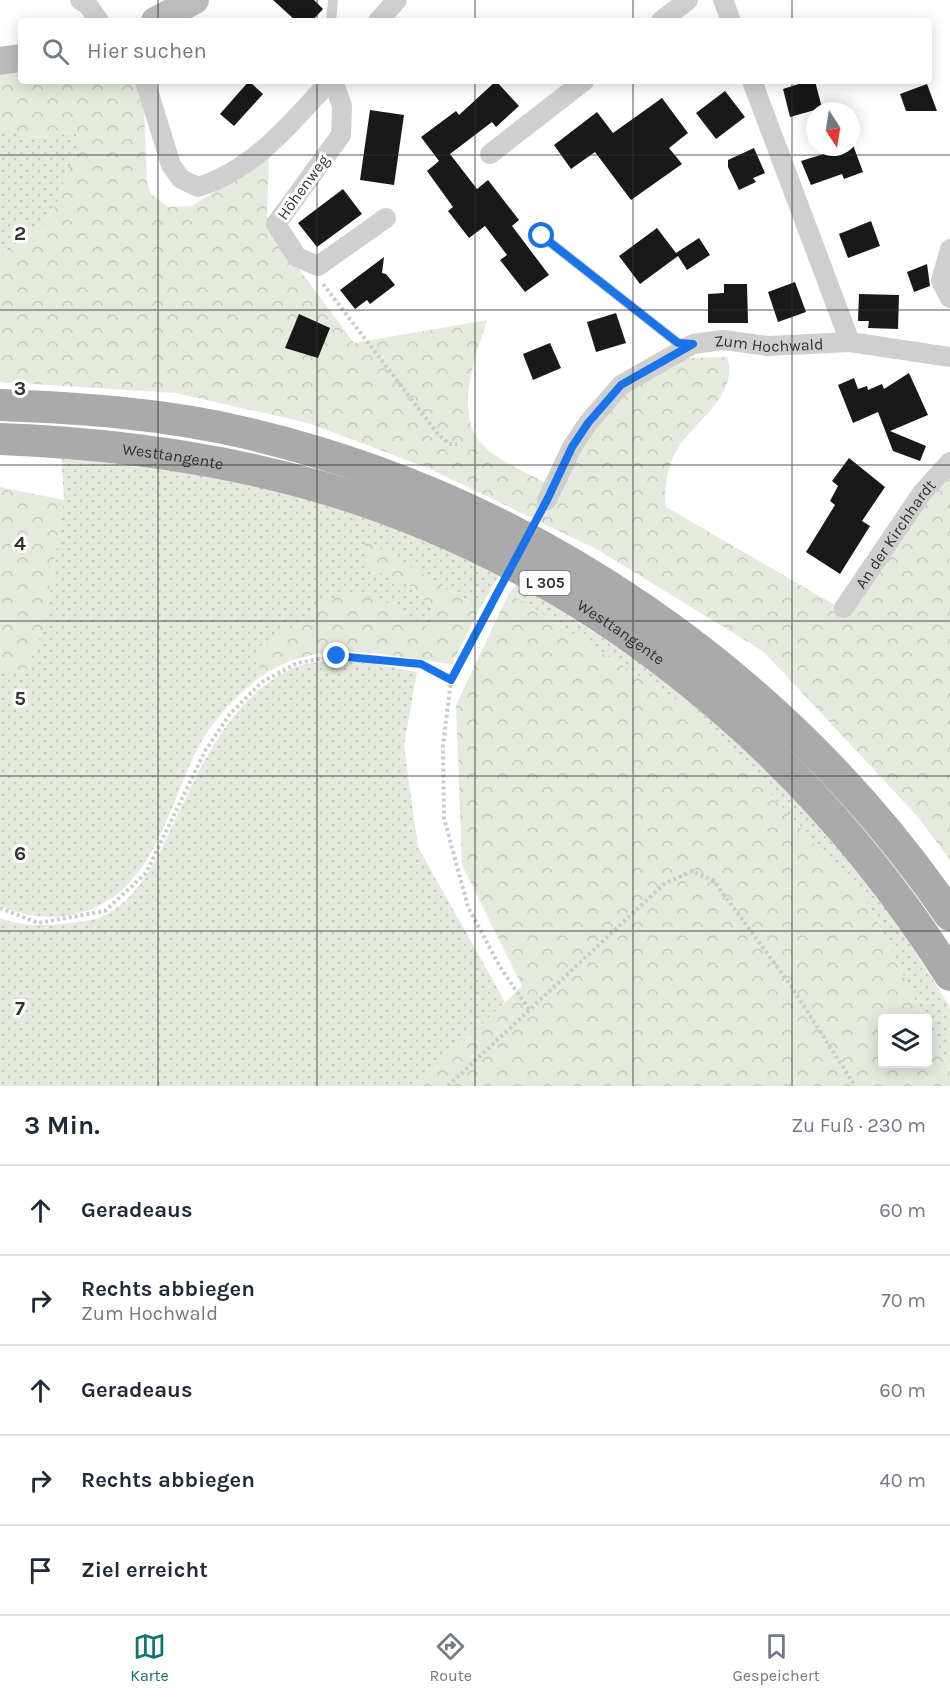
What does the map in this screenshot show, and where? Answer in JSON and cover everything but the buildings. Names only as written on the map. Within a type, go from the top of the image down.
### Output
[{"type":"main road","points":[[161,18],[195,0]]},
{"type":"main road","points":[[0,61],[18,58]]},
{"type":"main road","name":"Westtangente","points":[[0,405],[111,412],[244,432],[302,447],[416,486],[525,537],[629,598],[726,670],[771,709],[856,795],[895,841],[950,915]]},
{"type":"main road","name":"Westtangente","points":[[0,439],[142,452],[258,472],[316,486],[423,524],[526,572],[639,642],[703,691],[771,752],[854,841],[892,889],[950,975]]},
{"type":"street","points":[[80,0],[88,5],[97,18]]},
{"type":"street","points":[[381,18],[397,0]]},
{"type":"street","points":[[665,18],[688,0]]},
{"type":"street","points":[[723,0],[730,18]]},
{"type":"street","name":"Höhenweg","points":[[146,84],[171,165],[182,179],[198,187],[217,182],[269,147],[329,84]]},
{"type":"street","name":"Höhenweg","points":[[307,261],[297,257],[276,224],[340,135],[342,106],[333,84]]},
{"type":"street","points":[[490,154],[580,84]]},
{"type":"street","name":"Zum Hochwald","points":[[753,84],[850,342]]},
{"type":"street","points":[[307,261],[318,266],[386,218]]},
{"type":"street","points":[[950,249],[941,281],[950,298]]},
{"type":"street","name":"Zum Hochwald","points":[[547,500],[572,447],[621,385],[693,344],[723,340],[768,346],[850,342],[950,357]]},
{"type":"street","name":"An der Kirchhardt","points":[[844,608],[922,492],[950,462]]},
{"type":"lane","points":[[331,18],[333,0]]},
{"type":"lane","points":[[542,236],[678,343],[693,344]]},
{"type":"path","points":[[307,261],[347,318],[438,434],[449,444],[457,444]]},
{"type":"path","points":[[530,1011],[500,967],[468,907],[444,818],[443,746],[451,680],[547,500]]},
{"type":"path","points":[[0,908],[38,923],[105,911],[146,873],[205,751],[230,714],[262,682],[297,663],[337,656],[421,664],[451,680]]},
{"type":"path","points":[[448,1086],[664,884],[692,871],[714,880],[789,983],[855,1086]]},
{"type":"green space","points":[[18,70],[18,84],[140,84],[144,107],[147,182],[151,194],[168,207],[192,206],[269,157],[267,217],[285,250],[354,343],[487,320],[470,379],[468,411],[471,425],[477,438],[492,453],[555,487],[615,393],[687,358],[727,357],[729,370],[722,395],[678,448],[671,462],[666,485],[666,507],[842,609],[950,466],[950,860],[918,817],[764,652],[598,550],[428,468],[308,423],[176,393],[0,382],[0,256],[26,240],[49,215],[59,198],[67,171],[79,151],[80,141],[73,132],[45,138],[27,136],[0,127],[0,73]]},
{"type":"green space","points":[[0,127],[27,136],[45,138],[73,132],[78,136],[80,146],[67,171],[59,198],[49,215],[26,240],[0,256]]},
{"type":"green space","points":[[61,454],[172,469],[229,479],[287,493],[398,528],[450,550],[499,576],[480,608],[365,540],[369,567],[412,587],[431,607],[436,633],[387,603],[323,603],[302,623],[259,647],[259,678],[211,726],[199,746],[155,846],[141,869],[123,889],[102,904],[75,914],[46,917],[27,915],[0,905],[0,671],[27,669],[44,627],[64,500]]},
{"type":"green space","points":[[0,487],[64,500],[44,627],[27,669],[0,671]]},
{"type":"green space","points":[[364,539],[480,608],[452,664],[377,654],[329,653],[305,657],[282,665],[259,678],[259,647],[302,623],[323,603],[353,591],[387,603],[435,632],[431,607],[412,587],[369,567]]},
{"type":"green space","points":[[518,584],[677,685],[772,769],[875,889],[950,1007],[950,1070],[932,1033],[932,1014],[922,1014],[869,905],[701,716],[509,593]]},
{"type":"green space","points":[[509,593],[701,716],[869,905],[922,1014],[878,1014],[878,1068],[932,1068],[932,1033],[950,1070],[950,1086],[418,1086],[522,986],[462,865],[456,705]]},
{"type":"green space","points":[[327,661],[367,662],[417,672],[404,746],[418,847],[505,1002],[418,1086],[0,1086],[0,918],[23,924],[39,925],[78,922],[103,916],[125,901],[150,870],[204,762],[233,717],[251,697],[272,680],[295,667]]},
{"type":"route","points":[[337,656],[421,664],[451,680],[547,500],[572,447],[588,423],[621,385],[693,344],[678,343],[542,236]]}]
